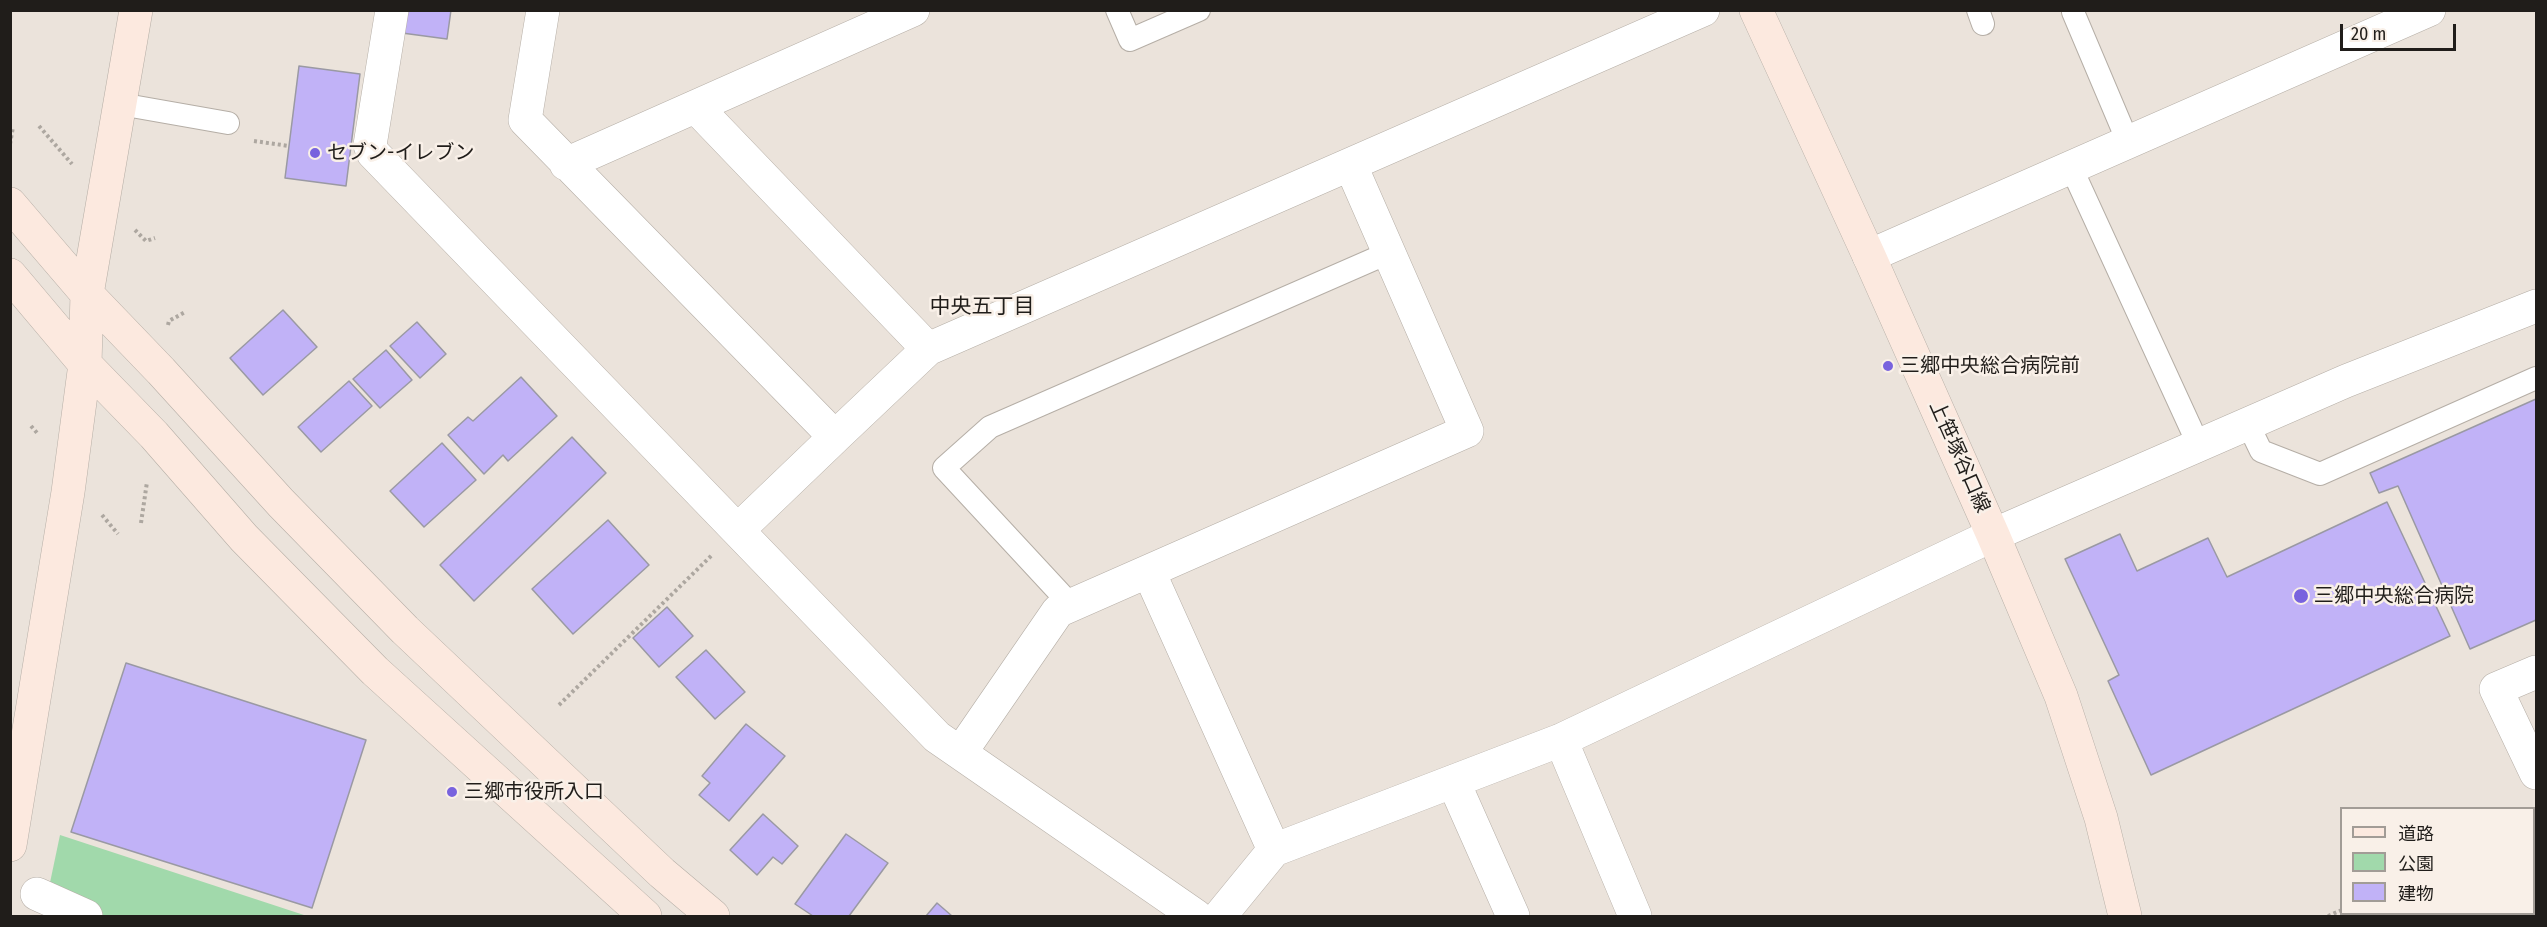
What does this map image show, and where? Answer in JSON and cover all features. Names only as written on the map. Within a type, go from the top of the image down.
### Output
[{"type":"street","points":[[10,845],[68,492],[86,364],[87,294],[136,10]]},
{"type":"street","points":[[543,10],[525,120],[834,436]]},
{"type":"street","points":[[566,164],[913,10]]},
{"type":"street","points":[[738,530],[834,436],[928,349],[1351,166],[1703,10]]},
{"type":"street","name":"上笹塚谷口線","points":[[1756,10],[1994,535],[2061,696],[2101,818],[2125,916]]},
{"type":"street","points":[[1869,256],[2429,10]]},
{"type":"street","points":[[385,11],[370,144],[373,153],[937,737],[1196,916]]},
{"type":"street","points":[[696,107],[928,349]]},
{"type":"street","points":[[961,752],[1058,611],[1467,431],[1351,166]]},
{"type":"street","points":[[10,204],[87,294],[161,371],[281,504],[405,630],[653,866],[713,916]]},
{"type":"street","points":[[10,275],[86,364],[154,435],[244,538],[375,671],[645,916]]},
{"type":"street","points":[[1220,916],[1274,850],[1454,783],[1561,740],[1994,535],[2346,381],[2536,306]]},
{"type":"street","points":[[1149,572],[1274,850]]},
{"type":"street","points":[[2536,672],[2496,690],[2536,773]]},
{"type":"street","points":[[1561,740],[1635,916]]},
{"type":"street","points":[[1454,783],[1513,916]]},
{"type":"street","points":[[37,894],[86,916]]},
{"type":"lane","points":[[1117,10],[1130,40],[1198,10]]},
{"type":"lane","points":[[2073,12],[2128,142]]},
{"type":"lane","points":[[120,104],[228,123]]},
{"type":"lane","points":[[2071,167],[2199,446]]},
{"type":"lane","points":[[1071,605],[944,468],[990,427],[1388,254]]},
{"type":"lane","points":[[2247,424],[2261,452],[2320,474],[2536,378]]},
{"type":"path","points":[[10,144],[13,127]]},
{"type":"path","points":[[247,140],[289,146]]},
{"type":"path","points":[[559,705],[738,530]]},
{"type":"green space","points":[[60,835],[307,916],[43,916]]},
{"type":"building","points":[[405,10],[451,10],[447,39],[402,33]]},
{"type":"building","points":[[299,66],[360,74],[346,186],[285,178]]},
{"type":"building","points":[[283,310],[317,347],[263,395],[230,358]]},
{"type":"building","points":[[417,322],[446,354],[420,378],[390,346]]},
{"type":"building","points":[[386,350],[412,380],[380,408],[353,379]]},
{"type":"building","points":[[521,377],[557,416],[508,461],[503,455],[484,474],[448,435],[468,417],[473,421]]},
{"type":"building","points":[[349,381],[372,406],[321,452],[298,427]]},
{"type":"building","points":[[2536,399],[2536,620],[2470,649],[2398,486],[2379,493],[2370,473]]},
{"type":"building","points":[[572,437],[606,473],[474,601],[440,565]]},
{"type":"building","points":[[442,443],[476,480],[424,527],[390,491]]},
{"type":"building","points":[[2387,502],[2450,636],[2151,775],[2108,681],[2119,675],[2065,559],[2120,534],[2137,571],[2208,538],[2227,577]]},
{"type":"building","points":[[608,520],[649,565],[573,634],[532,589]]},
{"type":"building","points":[[667,607],[693,636],[659,667],[633,638]]},
{"type":"building","points":[[706,650],[745,692],[715,719],[676,677]]},
{"type":"building","points":[[126,663],[366,740],[312,908],[71,832]]},
{"type":"building","points":[[746,724],[785,756],[729,821],[699,795],[710,783],[702,776]]},
{"type":"building","points":[[763,814],[798,846],[782,864],[773,857],[757,875],[730,850]]},
{"type":"building","points":[[846,834],[888,863],[849,916],[813,916],[795,904]]},
{"type":"building","points":[[937,903],[952,916],[926,916]]},
{"type":"place","name":"セブン-イレブン","points":[[315,153]]},
{"type":"place","name":"三郷中央総合病院前","points":[[1888,366]]},
{"type":"place","name":"三郷中央総合病院","points":[[2301,596]]},
{"type":"place","name":"三郷市役所入口","points":[[452,792]]},
{"type":"district","name":"中央五丁目","points":[[982,307]]}]
